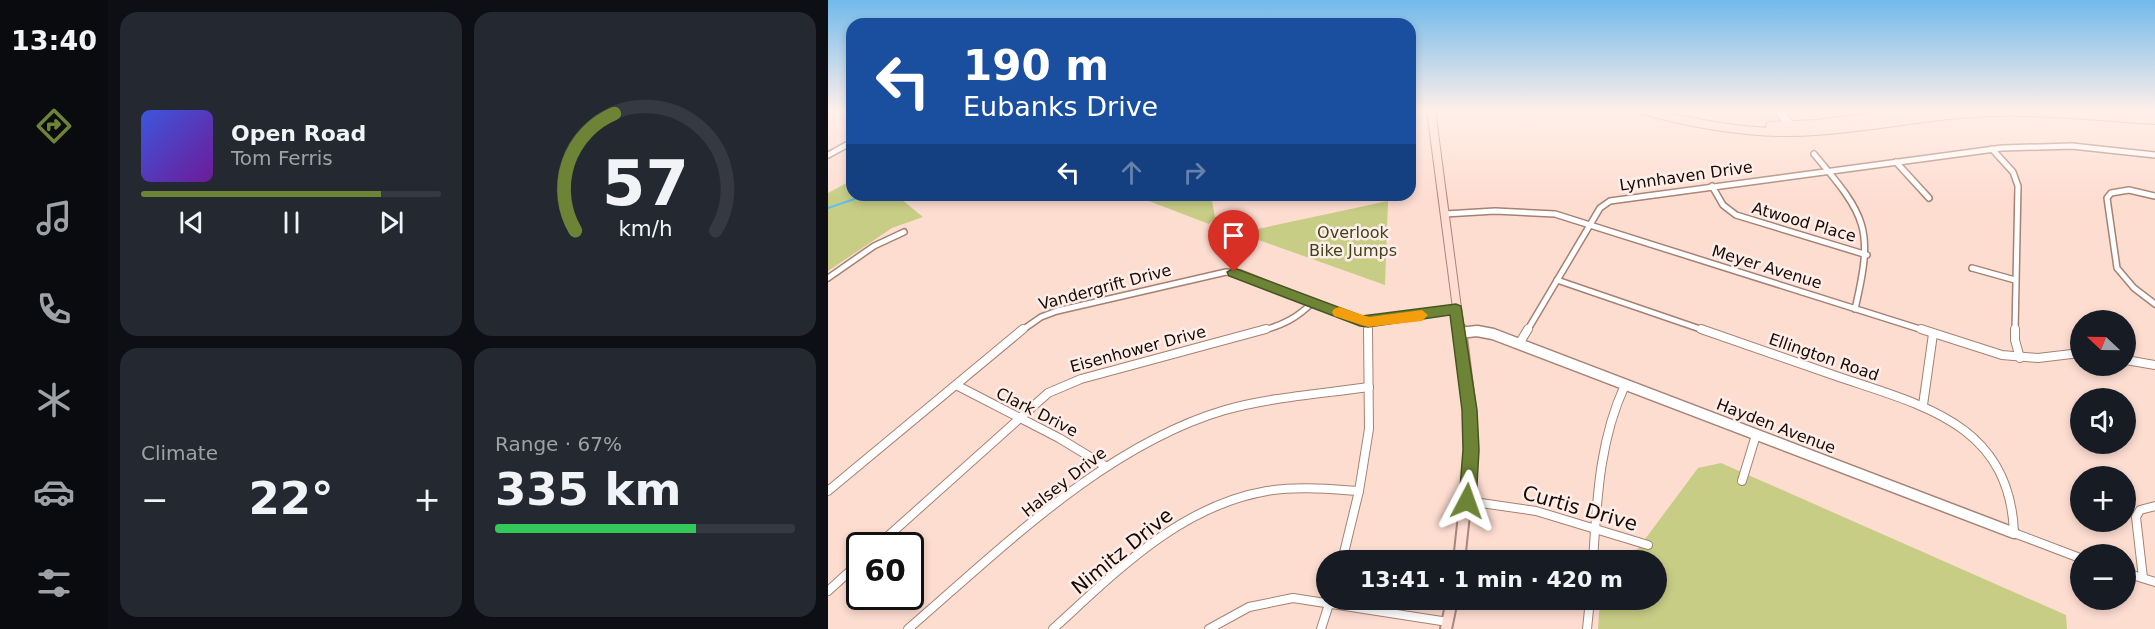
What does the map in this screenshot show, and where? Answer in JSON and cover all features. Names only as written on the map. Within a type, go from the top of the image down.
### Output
[{"type":"main road","points":[[1435,139],[1468,389],[1471,432],[1467,501],[1460,550]]},
{"type":"main road","points":[[1447,626],[1450,610]]},
{"type":"street","points":[[828,155],[846,145]]},
{"type":"street","name":"Lynnhaven Drive","points":[[1519,344],[1602,205],[1610,201],[1992,149],[2072,146],[2155,155]]},
{"type":"street","points":[[1992,149],[2013,172],[2018,186],[2014,340],[2020,358]]},
{"type":"street","points":[[1814,154],[1857,208],[1862,218],[1867,237],[1867,255],[1855,309]]},
{"type":"street","points":[[1896,162],[1929,198]]},
{"type":"street","name":"Atwood Place","points":[[1712,186],[1723,205],[1736,215],[1867,255]]},
{"type":"street","points":[[2155,196],[2122,190],[2111,193],[2108,198],[2117,268],[2134,288],[2155,304]]},
{"type":"street","name":"Meyer Avenue","points":[[1445,214],[1539,212],[1555,214],[1933,334],[2020,358],[2070,354]]},
{"type":"street","points":[[828,278],[874,246],[904,232]]},
{"type":"street","points":[[1972,268],[2015,280]]},
{"type":"street","name":"Vandergrift Drive","points":[[828,491],[1027,326],[1041,317],[1214,273],[1240,273],[1353,319],[1368,322]]},
{"type":"street","name":"Ellington Road","points":[[1557,280],[1923,405],[1973,437],[1999,467],[2013,497],[2014,533]]},
{"type":"street","name":"Eisenhower Drive","points":[[892,532],[1048,393],[1070,382],[1274,328],[1299,316],[1313,302]]},
{"type":"street","points":[[1345,550],[1359,490],[1369,429],[1368,322],[1456,309]]},
{"type":"street","name":"Hayden Avenue","points":[[1459,333],[1485,332],[1519,344],[2070,554]]},
{"type":"street","points":[[1923,405],[1933,334]]},
{"type":"street","points":[[2136,362],[2155,365]]},
{"type":"street","name":"Clark Drive","points":[[956,385],[1059,438],[1105,465]]},
{"type":"street","points":[[1594,550],[1602,450],[1611,412],[1624,385]]},
{"type":"street","name":"Halsey Drive","points":[[908,629],[1068,493],[1105,465],[1165,433],[1226,410],[1370,387]]},
{"type":"street","points":[[1742,481],[1756,435]]},
{"type":"street","name":"Nimitz Drive","points":[[1053,629],[1162,536],[1209,508],[1236,498],[1266,491],[1359,490]]},
{"type":"street","name":"Curtis Drive","points":[[1467,501],[1514,507],[1596,528],[1647,545]]},
{"type":"street","points":[[2143,578],[2136,518],[2140,510],[2155,506]]},
{"type":"street","points":[[828,591],[846,575]]},
{"type":"street","points":[[2136,576],[2155,582]]},
{"type":"street","points":[[1209,629],[1243,609],[1273,600],[1293,598],[1316,600]]},
{"type":"street","points":[[1321,629],[1327,610]]},
{"type":"street","points":[[1372,610],[1447,626]]},
{"type":"street","points":[[1587,629],[1589,610]]},
{"type":"green space","points":[[846,183],[846,201],[903,201],[923,217],[892,228],[828,271],[828,193]]},
{"type":"green space","points":[[1149,201],[1212,201],[1215,218],[1209,224]]},
{"type":"green space","name":"Overlook Bike Jumps","points":[[1388,201],[1385,285],[1239,233]]},
{"type":"green space","points":[[1721,463],[2066,615],[2067,629],[1598,629],[1599,610],[1667,610],[1667,550],[1637,550],[1698,468]]},
{"type":"waterway","points":[[828,208],[848,201]]},
{"type":"slow traffic","points":[[1339,312],[1353,319],[1368,322],[1422,315]]},
{"type":"route","points":[[1234,272],[1360,321],[1368,322],[1456,309],[1470,410],[1471,450],[1467,501]]}]
